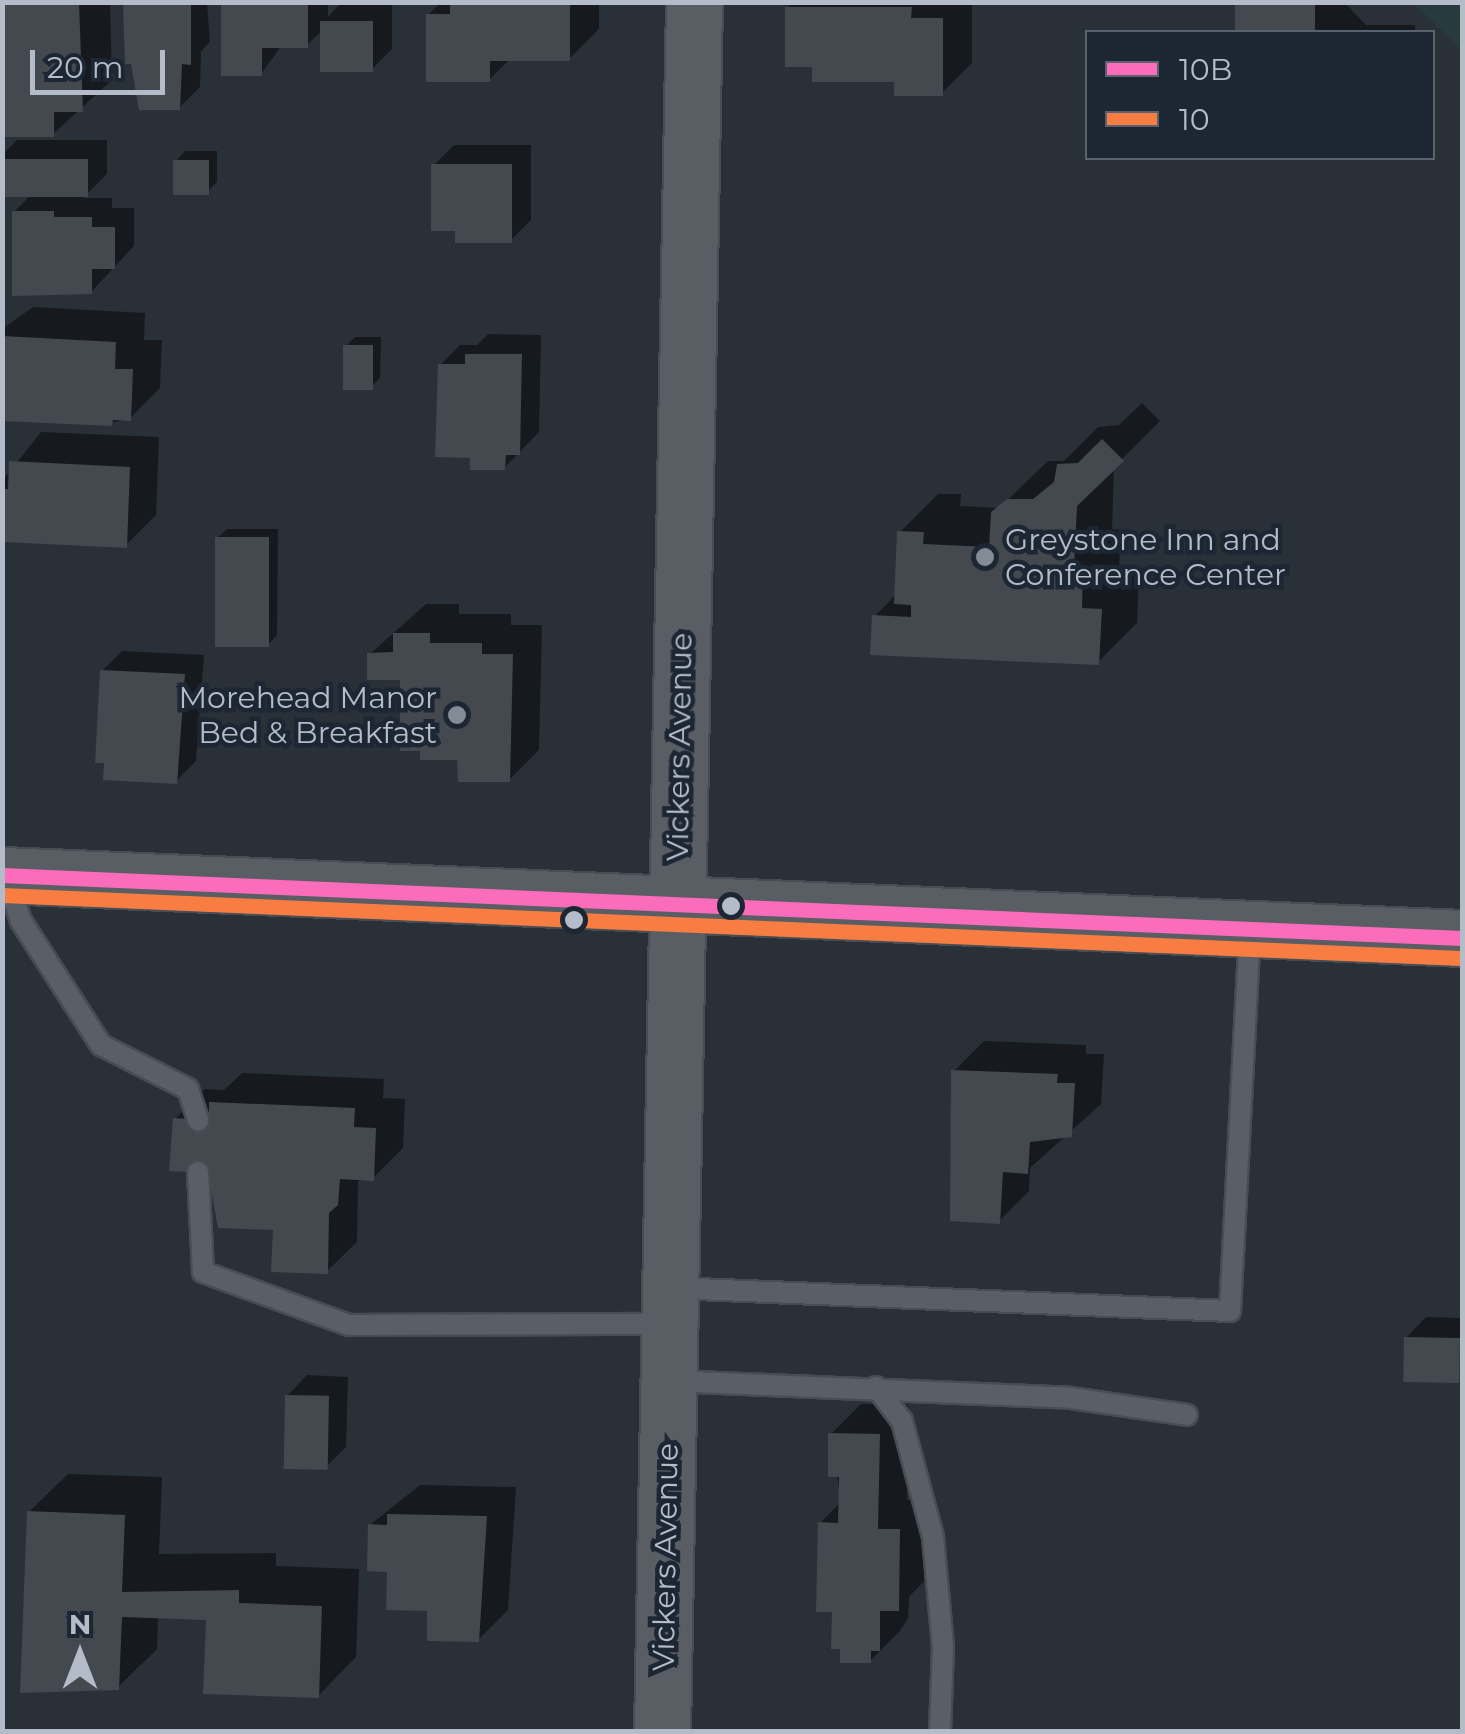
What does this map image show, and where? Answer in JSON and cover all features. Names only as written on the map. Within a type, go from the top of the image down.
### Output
[{"type":"main road","name":"Vickers Avenue","points":[[662,1732],[694,2]]},
{"type":"main road","points":[[4,876],[1462,938]]},
{"type":"lane","points":[[4,876],[21,921],[101,1045],[188,1090],[198,1120]]},
{"type":"lane","points":[[198,1172],[202,1272],[350,1325],[670,1306],[1230,1311],[1250,927]]},
{"type":"lane","points":[[669,1381],[1070,1398],[1188,1415]]},
{"type":"lane","points":[[876,1387],[902,1421],[934,1537],[943,1646],[940,1732]]},
{"type":"green space","points":[[1413,3],[1462,3],[1462,54],[1454,42]]},
{"type":"building","points":[[3,2],[79,2],[83,112],[54,112],[54,137],[3,137]]},
{"type":"building","points":[[123,2],[191,3],[191,65],[182,64],[180,110],[139,110],[131,64],[125,64]]},
{"type":"building","points":[[221,2],[308,2],[308,48],[262,48],[262,76],[221,76]]},
{"type":"building","points":[[450,2],[570,2],[570,61],[490,61],[490,82],[426,82],[426,14],[450,14]]},
{"type":"building","points":[[1235,2],[1315,2],[1315,30],[1235,30]]},
{"type":"building","points":[[785,7],[912,7],[911,18],[943,18],[943,96],[894,96],[894,82],[812,82],[812,67],[785,67]]},
{"type":"building","points":[[320,21],[373,21],[373,72],[320,72]]},
{"type":"building","points":[[2,159],[88,159],[88,197],[2,197]]},
{"type":"building","points":[[173,160],[209,160],[209,195],[173,195]]},
{"type":"building","points":[[431,164],[512,164],[512,243],[455,243],[455,231],[431,231]]},
{"type":"building","points":[[12,211],[54,211],[54,217],[92,217],[92,227],[115,227],[115,269],[92,269],[92,294],[12,296]]},
{"type":"building","points":[[2,336],[116,342],[115,369],[133,369],[131,421],[113,420],[112,426],[2,421]]},
{"type":"building","points":[[343,345],[373,345],[373,390],[343,390]]},
{"type":"building","points":[[465,354],[522,354],[520,455],[506,455],[505,470],[470,470],[470,458],[435,457],[438,364],[465,364]]},
{"type":"building","name":"Greystone Inn and Conference Center","points":[[1102,439],[1124,461],[1077,506],[1074,567],[1083,567],[1082,608],[1102,609],[1099,665],[870,655],[872,615],[911,617],[911,605],[894,604],[897,531],[924,532],[923,544],[989,547],[991,512],[1007,499],[1033,499],[1054,482],[1057,464],[1078,463]]},
{"type":"building","points":[[9,461],[130,467],[127,548],[5,542],[2,489],[8,489]]},
{"type":"building","points":[[215,537],[269,537],[269,647],[215,647]]},
{"type":"building","name":"Morehead Manor Bed & Breakfast","points":[[393,633],[430,633],[430,643],[482,643],[482,654],[513,654],[510,782],[458,782],[457,760],[420,760],[420,751],[400,751],[400,680],[367,680],[367,653],[393,652]]},
{"type":"building","points":[[100,670],[185,674],[177,784],[103,780],[104,763],[95,763]]},
{"type":"building","points":[[951,1070],[1058,1074],[1057,1083],[1075,1083],[1072,1137],[1030,1142],[1028,1174],[1003,1172],[1000,1224],[950,1221]]},
{"type":"building","points":[[209,1102],[355,1108],[354,1127],[376,1128],[374,1181],[340,1179],[338,1205],[329,1213],[328,1274],[271,1272],[273,1230],[218,1228],[208,1173],[169,1171],[173,1118],[209,1120]]},
{"type":"building","points":[[1404,1337],[1460,1338],[1459,1383],[1403,1382]]},
{"type":"building","points":[[285,1395],[329,1396],[328,1470],[284,1469]]},
{"type":"building","points":[[828,1433],[880,1434],[878,1529],[900,1529],[899,1611],[880,1611],[880,1651],[871,1651],[871,1663],[840,1663],[840,1649],[831,1649],[832,1612],[816,1612],[818,1522],[838,1523],[839,1477],[828,1477]]},
{"type":"building","points":[[27,1511],[125,1515],[122,1592],[239,1590],[239,1603],[322,1606],[319,1698],[203,1694],[206,1620],[122,1617],[119,1690],[20,1693]]},
{"type":"building","points":[[387,1514],[487,1516],[479,1642],[427,1641],[427,1611],[386,1610],[387,1572],[367,1571],[368,1524],[387,1525]]},
{"type":"transit line","name":"10B","points":[[2,875],[1462,938]]},
{"type":"transit line","name":"10","points":[[2,895],[1461,958]]},
{"type":"place","name":"Greystone Inn and Conference Center","points":[[985,557]]},
{"type":"place","name":"Morehead Manor Bed & Breakfast","points":[[457,715]]}]
